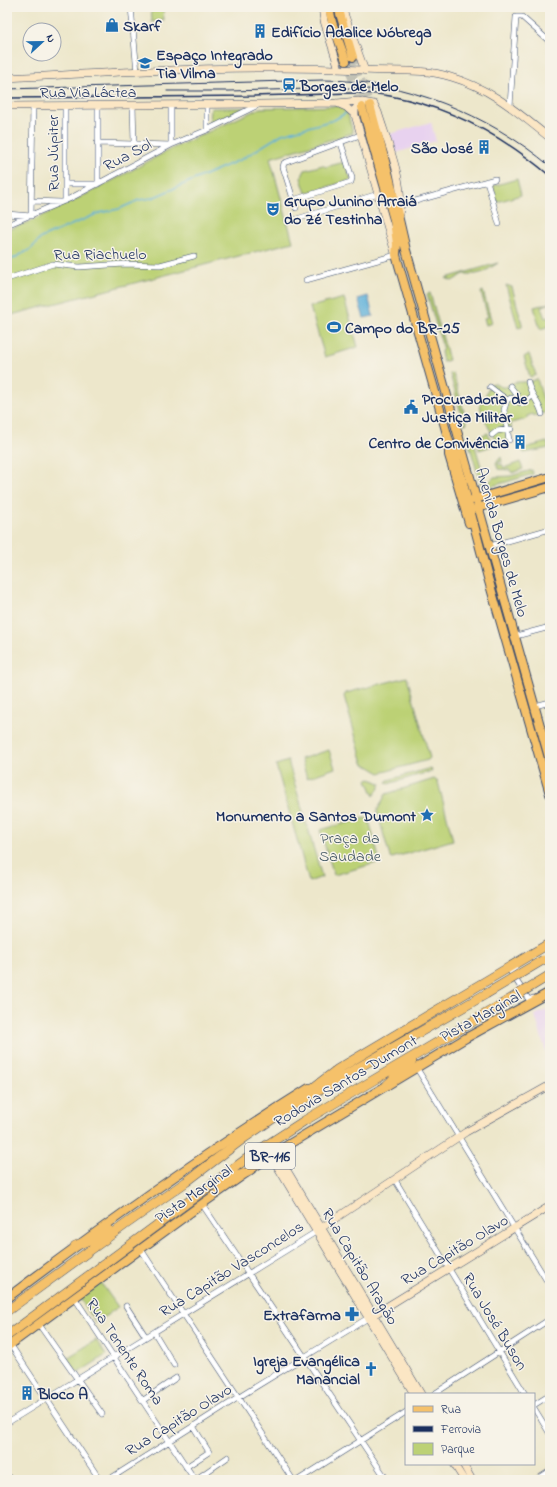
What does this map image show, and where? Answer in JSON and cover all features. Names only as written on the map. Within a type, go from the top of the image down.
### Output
[{"type":"highway","points":[[290,1107],[320,1082],[550,943]]},
{"type":"highway","name":"Rodovia Santos Dumont","points":[[7,1311],[186,1182],[244,1138],[290,1107],[486,994],[550,955]]},
{"type":"highway","name":"Rodovia Santos Dumont","points":[[8,1342],[208,1187],[253,1154],[304,1121],[550,975]]},
{"type":"highway","points":[[387,1085],[426,1049]]},
{"type":"highway","points":[[208,1187],[248,1172]]},
{"type":"highway","points":[[75,1246],[126,1224]]},
{"type":"main road","points":[[329,7],[332,22],[349,59],[338,7]]},
{"type":"main road","name":"Avenida Borges de Melo","points":[[362,103],[399,215],[406,250],[440,369],[473,500],[488,578]]},
{"type":"main road","name":"Avenida Borges de Melo","points":[[362,103],[394,220],[397,244],[396,255],[449,441],[456,453],[473,500]]},
{"type":"main road","points":[[412,312],[422,329],[426,330],[428,327]]},
{"type":"main road","points":[[420,339],[424,338],[427,340],[436,357]]},
{"type":"main road","name":"Avenida Borges de Melo","points":[[449,441],[449,455],[465,511],[477,551],[488,578],[550,794]]},
{"type":"main road","points":[[473,500],[550,477]]},
{"type":"main road","points":[[475,509],[550,487]]},
{"type":"main road","name":"Avenida Borges de Melo","points":[[475,509],[490,546],[550,761]]},
{"type":"main road","points":[[488,578],[498,602],[502,604],[505,601]]},
{"type":"main road","points":[[499,615],[502,611],[515,634]]},
{"type":"main road","points":[[525,706],[531,710],[540,725]]},
{"type":"main road","name":"Pista Marginal","points":[[8,1342],[38,1323],[140,1248],[274,1154],[416,1067],[550,992]]},
{"type":"main road","name":"Pista Marginal","points":[[7,1298],[75,1246],[242,1130],[320,1082]]},
{"type":"street","points":[[131,7],[137,72]]},
{"type":"street","points":[[322,7],[324,21],[339,69]]},
{"type":"street","points":[[343,7],[365,71]]},
{"type":"street","points":[[510,106],[516,17],[522,17],[550,42]]},
{"type":"street","points":[[334,51],[339,60],[344,63],[355,60],[358,50]]},
{"type":"street","points":[[7,78],[137,72],[312,68],[425,72],[449,76],[492,93],[550,138]]},
{"type":"street","points":[[336,103],[346,107],[355,115]]},
{"type":"street","points":[[355,115],[355,109],[362,103]]},
{"type":"street","name":"Rua Via Láctea","points":[[7,106],[362,103]]},
{"type":"street","name":"Avenida Borges de Melo","points":[[362,103],[374,104],[378,112],[401,191],[399,215]]},
{"type":"street","name":"Rua Sol","points":[[7,226],[98,184],[171,144],[207,130],[259,104]]},
{"type":"street","points":[[65,184],[98,184],[98,105]]},
{"type":"street","points":[[133,105],[134,143]]},
{"type":"street","points":[[97,143],[171,144],[171,105]]},
{"type":"street","points":[[207,105],[207,130]]},
{"type":"street","points":[[7,214],[31,216],[32,106]]},
{"type":"street","name":"Rua Júpiter","points":[[64,201],[65,106]]},
{"type":"street","name":"Avenida Borges de Melo","points":[[355,115],[396,255]]},
{"type":"street","points":[[296,208],[283,167],[284,163],[360,135]]},
{"type":"street","points":[[293,200],[351,182],[352,178],[341,143]]},
{"type":"street","points":[[401,205],[495,179]]},
{"type":"street","points":[[486,181],[498,224]]},
{"type":"street","points":[[287,222],[378,194]]},
{"type":"street","points":[[32,201],[64,201]]},
{"type":"street","points":[[306,280],[396,255]]},
{"type":"street","name":"Rua Riachuelo","points":[[7,279],[53,264],[79,267],[124,264],[160,266],[194,256]]},
{"type":"street","points":[[429,372],[440,369]]},
{"type":"street","points":[[528,382],[532,396],[539,406],[542,414]]},
{"type":"street","points":[[510,386],[518,395],[516,400]]},
{"type":"street","points":[[490,387],[500,392],[507,400]]},
{"type":"street","points":[[507,400],[511,398],[523,404],[532,396]]},
{"type":"street","points":[[507,400],[504,410],[510,429],[509,440]]},
{"type":"street","points":[[492,435],[497,431],[510,429]]},
{"type":"street","points":[[490,546],[550,529]]},
{"type":"street","points":[[515,634],[550,626]]},
{"type":"street","points":[[535,706],[550,702]]},
{"type":"street","points":[[550,947],[510,971],[529,1000],[550,989]]},
{"type":"street","points":[[416,1067],[550,1286]]},
{"type":"street","name":"Rua Capitão Vasconcelos","points":[[7,1424],[77,1379],[319,1230],[458,1137],[550,1085]]},
{"type":"street","name":"Rua Capitão Aragão","points":[[274,1154],[371,1316],[420,1393]]},
{"type":"street","name":"Rua José Buson","points":[[394,1180],[525,1393]]},
{"type":"street","points":[[202,1204],[387,1480]]},
{"type":"street","name":"Rua Capitão Olavo","points":[[108,1480],[238,1397],[550,1206]]},
{"type":"street","points":[[140,1248],[293,1480]]},
{"type":"street","name":"Rua Tenente Roma","points":[[74,1297],[195,1480]]},
{"type":"street","points":[[126,1306],[146,1337]]},
{"type":"street","name":"Rua Capitão Aragão","points":[[371,1316],[413,1393]]},
{"type":"street","points":[[436,1393],[550,1319]]},
{"type":"street","points":[[38,1323],[77,1379],[81,1382],[102,1414]]},
{"type":"street","points":[[154,1332],[174,1365]]},
{"type":"street","points":[[8,1342],[100,1480]]},
{"type":"street","points":[[142,1401],[176,1378]]},
{"type":"street","points":[[535,1405],[550,1395]]},
{"type":"street","points":[[535,1408],[550,1434]]},
{"type":"street","points":[[298,1480],[405,1413]]},
{"type":"street","points":[[186,1467],[208,1452],[193,1426]]},
{"type":"street","points":[[195,1480],[228,1457]]},
{"type":"street","points":[[455,1465],[464,1480]]},
{"type":"street","points":[[464,1465],[472,1480]]},
{"type":"street","points":[[536,1480],[550,1471]]},
{"type":"street","points":[[7,1476],[10,1480]]},
{"type":"shaded area","points":[[431,122],[436,141],[396,153],[390,134]]},
{"type":"shaded area","points":[[550,1008],[550,1066],[535,1015]]},
{"type":"green space","points":[[151,7],[163,7],[164,20],[152,22]]},
{"type":"green space","points":[[339,106],[347,111],[353,133],[270,158],[293,242],[7,316],[7,230],[34,220],[99,188],[171,149],[260,108]]},
{"type":"green space","points":[[211,108],[243,108],[243,110],[211,124]]},
{"type":"green space","points":[[345,162],[351,180],[306,193],[301,178],[305,170],[323,165],[325,167]]},
{"type":"green space","points":[[517,179],[521,195],[497,202],[493,186]]},
{"type":"green space","points":[[498,263],[484,272],[464,274],[452,281],[446,278]]},
{"type":"green space","points":[[506,285],[512,287],[522,324],[522,326],[518,328]]},
{"type":"green space","points":[[483,291],[492,323],[486,325],[484,318],[488,317],[481,292]]},
{"type":"green space","points":[[430,293],[449,360],[443,362],[441,352],[443,348],[427,294]]},
{"type":"green space","name":"Campo do BR-25","points":[[344,298],[358,347],[325,357],[310,307]]},
{"type":"green space","points":[[550,303],[541,307],[545,318],[550,317],[550,326],[540,329],[534,307]]},
{"type":"green space","points":[[529,354],[536,375],[530,377],[524,357]]},
{"type":"green space","points":[[453,373],[467,423],[464,424],[450,374]]},
{"type":"green space","points":[[537,379],[547,412],[534,416],[533,414],[527,416],[527,419],[511,423],[511,439],[497,444],[484,418],[480,406],[491,384],[494,383],[505,387],[514,382],[528,382]]},
{"type":"green space","points":[[488,433],[492,446],[479,450],[478,437]]},
{"type":"green space","points":[[470,438],[473,439],[486,484],[484,486],[481,485],[469,444]]},
{"type":"green space","points":[[547,442],[549,448],[524,453],[522,449]]},
{"type":"green space","points":[[501,457],[502,462],[498,462],[499,465],[502,464],[504,468],[520,462],[523,469],[512,473],[510,470],[498,469],[496,463]]},
{"type":"green space","points":[[532,470],[533,474],[489,487],[490,481],[494,477],[511,476]]},
{"type":"green space","points":[[407,677],[430,758],[428,760],[380,773],[363,763],[344,696],[346,693]]},
{"type":"green space","points":[[329,750],[335,768],[307,778],[301,759]]},
{"type":"green space","points":[[288,761],[322,877],[309,882],[276,765]]},
{"type":"green space","points":[[431,768],[432,771],[388,784],[386,782],[388,780]]},
{"type":"green space","points":[[369,778],[381,784],[374,796],[367,780]]},
{"type":"green space","points":[[434,779],[438,782],[453,840],[392,858],[390,857],[377,811],[386,794]]},
{"type":"green space","name":"Praça da Saudade","points":[[365,818],[369,820],[380,862],[334,875],[320,830]]},
{"type":"green space","points":[[101,1283],[118,1307],[96,1323],[79,1297]]},
{"type":"green space","points":[[96,1340],[106,1355],[78,1373],[67,1358]]},
{"type":"water","points":[[368,296],[373,316],[364,318],[358,299]]},
{"type":"waterway","points":[[7,262],[31,249],[41,238],[99,213],[119,209],[139,200],[152,198],[242,159],[282,134],[334,120],[346,113]]},
{"type":"tunnel","points":[[353,57],[370,105]]},
{"type":"tunnel","points":[[346,61],[362,107]]},
{"type":"tram line","points":[[7,89],[323,80],[384,86],[415,94],[473,116],[526,147],[550,166]]},
{"type":"tram line","points":[[167,91],[352,88],[382,90]]},
{"type":"railway","points":[[7,98],[254,96],[351,93],[390,96],[434,108],[475,125],[514,148],[550,176]]},
{"type":"place","name":"Skarf","points":[[112,25]]},
{"type":"place","name":"Edifício Adalice Nóbrega","points":[[260,31]]},
{"type":"place","name":"Espaço Integrado Tia Vilma","points":[[145,63]]},
{"type":"place","name":"Borges de Melo","points":[[289,85]]},
{"type":"place","name":"São José","points":[[484,147]]},
{"type":"place","name":"Grupo Junino Arraiá do Zé Testinha","points":[[273,209]]},
{"type":"place","name":"Campo do BR-25","points":[[334,327]]},
{"type":"place","name":"Procuradoria de Justiça Militar","points":[[411,407]]},
{"type":"place","name":"Centro de Convivência","points":[[520,442]]},
{"type":"place","name":"Monumento a Santos Dumont","points":[[427,815]]},
{"type":"place","name":"Extrafarma","points":[[352,1314]]},
{"type":"place","name":"Igreja Evangélica Manancial","points":[[371,1369]]},
{"type":"place","name":"Bloco A","points":[[27,1393]]}]
